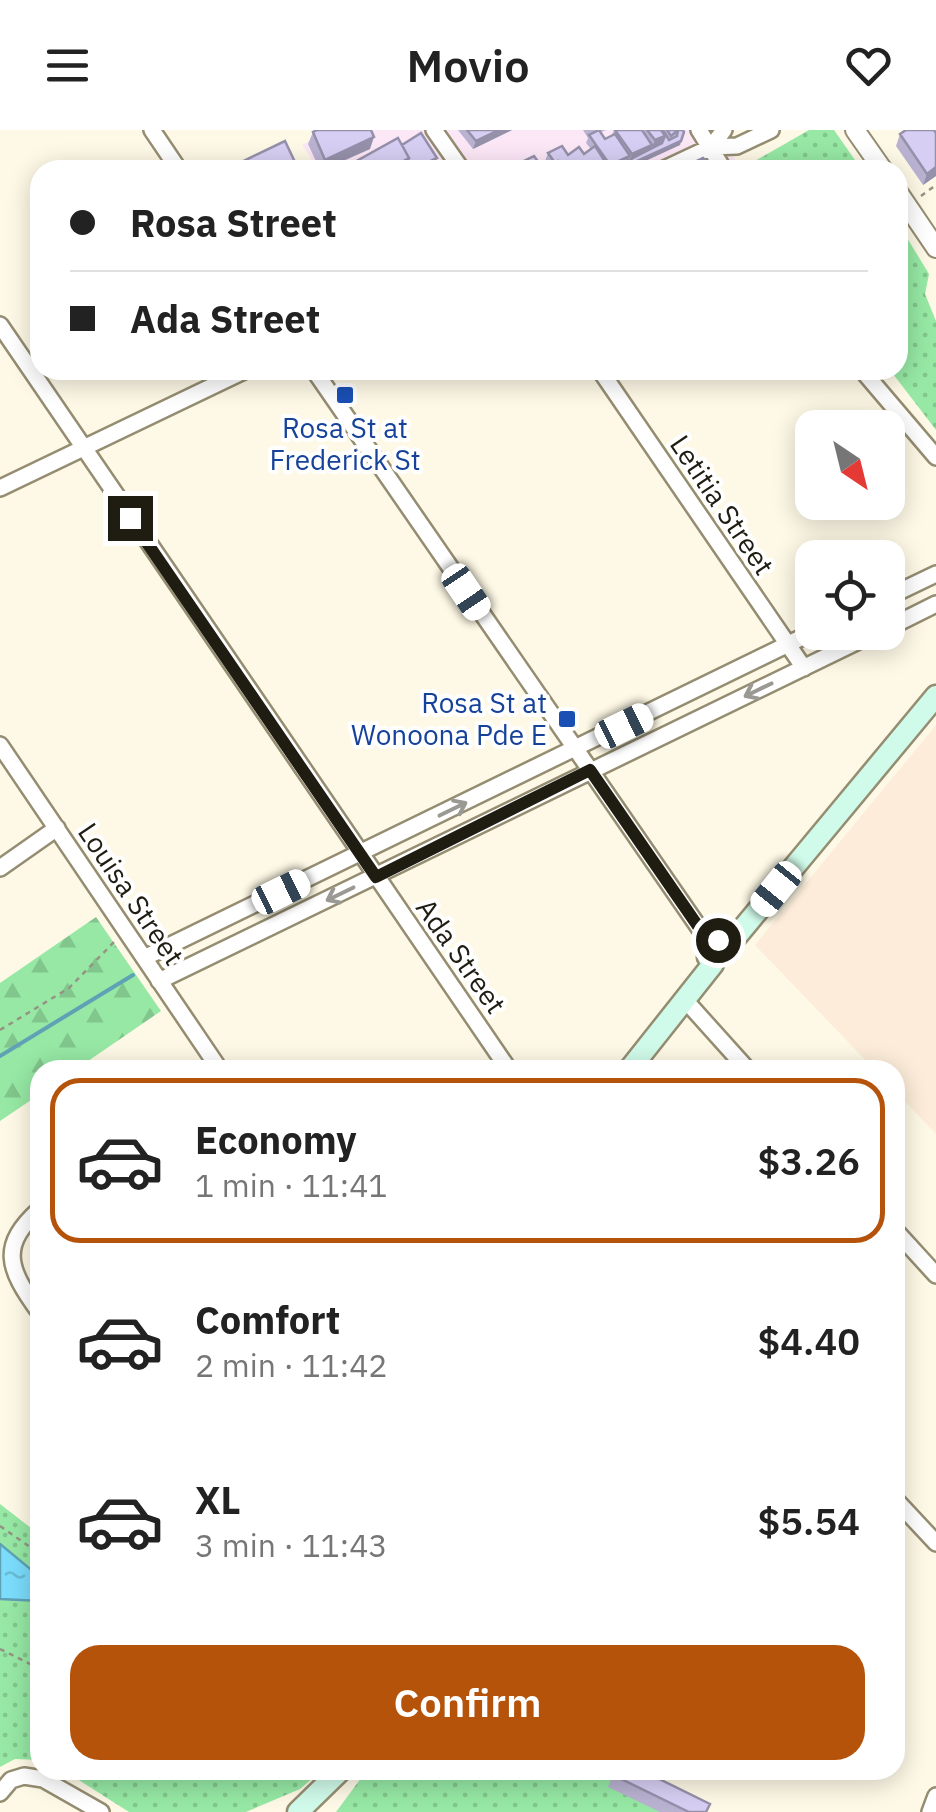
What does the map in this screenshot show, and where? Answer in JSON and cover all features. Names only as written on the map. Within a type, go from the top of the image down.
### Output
[{"type":"main road","points":[[637,1060],[686,1000],[718,951],[936,696]]},
{"type":"main road","points":[[298,1812],[331,1780]]},
{"type":"street","points":[[152,130],[172,160]]},
{"type":"street","points":[[434,130],[455,160]]},
{"type":"street","points":[[698,130],[725,160]]},
{"type":"street","points":[[711,147],[724,130]]},
{"type":"street","points":[[683,160],[711,147],[737,146],[771,130]]},
{"type":"street","points":[[855,130],[876,160]]},
{"type":"street","points":[[908,207],[936,248]]},
{"type":"street","name":"Ada Street","points":[[0,325],[30,369]]},
{"type":"street","name":"Ada Street","points":[[38,380],[503,1060]]},
{"type":"street","points":[[0,488],[225,380]]},
{"type":"street","points":[[321,380],[718,951]]},
{"type":"street","name":"Letitia Street","points":[[607,380],[804,668]]},
{"type":"street","points":[[870,380],[936,458]]},
{"type":"street","points":[[905,589],[936,574]]},
{"type":"street","points":[[905,620],[936,604]]},
{"type":"street","points":[[144,958],[795,641]]},
{"type":"street","points":[[159,981],[840,650]]},
{"type":"street","name":"Louisa Street","points":[[0,746],[213,1060]]},
{"type":"street","points":[[0,868],[57,828]]},
{"type":"street","points":[[686,1000],[739,1060]]},
{"type":"street","points":[[30,1216],[14,1226],[4,1243],[8,1264],[30,1298]]},
{"type":"street","points":[[905,1241],[936,1275]]},
{"type":"street","points":[[905,1510],[936,1543]]},
{"type":"street","points":[[0,1794],[11,1780],[30,1777]]},
{"type":"street","points":[[47,1780],[101,1812]]},
{"type":"street","points":[[930,1812],[936,1796]]},
{"type":"path","points":[[920,196],[936,185]]},
{"type":"path","points":[[0,1030],[68,988],[125,931]]},
{"type":"path","points":[[0,1526],[30,1547]]},
{"type":"path","points":[[0,1649],[30,1664]]},
{"type":"shaded area","points":[[334,130],[718,130],[735,160],[312,160],[302,145]]},
{"type":"shaded area","points":[[936,725],[936,1134],[905,1101],[905,1060],[865,1060],[755,945]]},
{"type":"green space","points":[[809,130],[834,130],[855,160],[757,160]]},
{"type":"green space","points":[[908,239],[929,274],[925,294],[936,321],[936,430],[898,380],[908,380]]},
{"type":"green space","points":[[96,917],[161,1011],[90,1060],[30,1060],[30,1101],[0,1121],[0,983]]},
{"type":"green space","points":[[0,1504],[30,1527],[30,1760],[15,1759],[0,1767]]},
{"type":"green space","points":[[79,1780],[310,1780],[300,1789],[246,1812],[129,1812]]},
{"type":"green space","points":[[360,1780],[660,1780],[706,1812],[336,1812]]},
{"type":"water","points":[[0,1544],[30,1569],[30,1600],[0,1599]]},
{"type":"building","points":[[371,130],[374,137],[325,160],[313,132]]},
{"type":"building","points":[[467,130],[499,130],[476,141]]},
{"type":"building","points":[[599,130],[605,139],[615,134],[630,156],[606,160],[589,135]]},
{"type":"building","points":[[615,130],[642,130],[652,145],[632,154]]},
{"type":"building","points":[[647,130],[661,130],[665,136],[655,140]]},
{"type":"building","points":[[661,130],[669,140],[677,136],[678,130],[684,132],[681,141],[632,160],[662,143],[665,136]]},
{"type":"building","points":[[906,130],[936,133],[936,167],[927,174],[900,134]]},
{"type":"building","points":[[421,133],[437,158],[408,160],[402,145]]},
{"type":"building","points":[[398,138],[409,158],[405,160],[358,160]]},
{"type":"building","points":[[285,141],[294,160],[246,160]]},
{"type":"building","points":[[562,146],[568,155],[579,147],[584,154],[595,146],[604,160],[553,160],[548,153]]},
{"type":"building","points":[[623,1780],[661,1780],[710,1804],[706,1812],[689,1812]]},
{"type":"waterway","points":[[0,1056],[133,975]]},
{"type":"place","name":"Rosa St at Frederick St","points":[[345,395]]},
{"type":"place","name":"Rosa St at Wonoona Pde E","points":[[567,719]]},
{"type":"route","points":[[130,518],[376,877],[590,770],[711,945],[718,940]]}]
